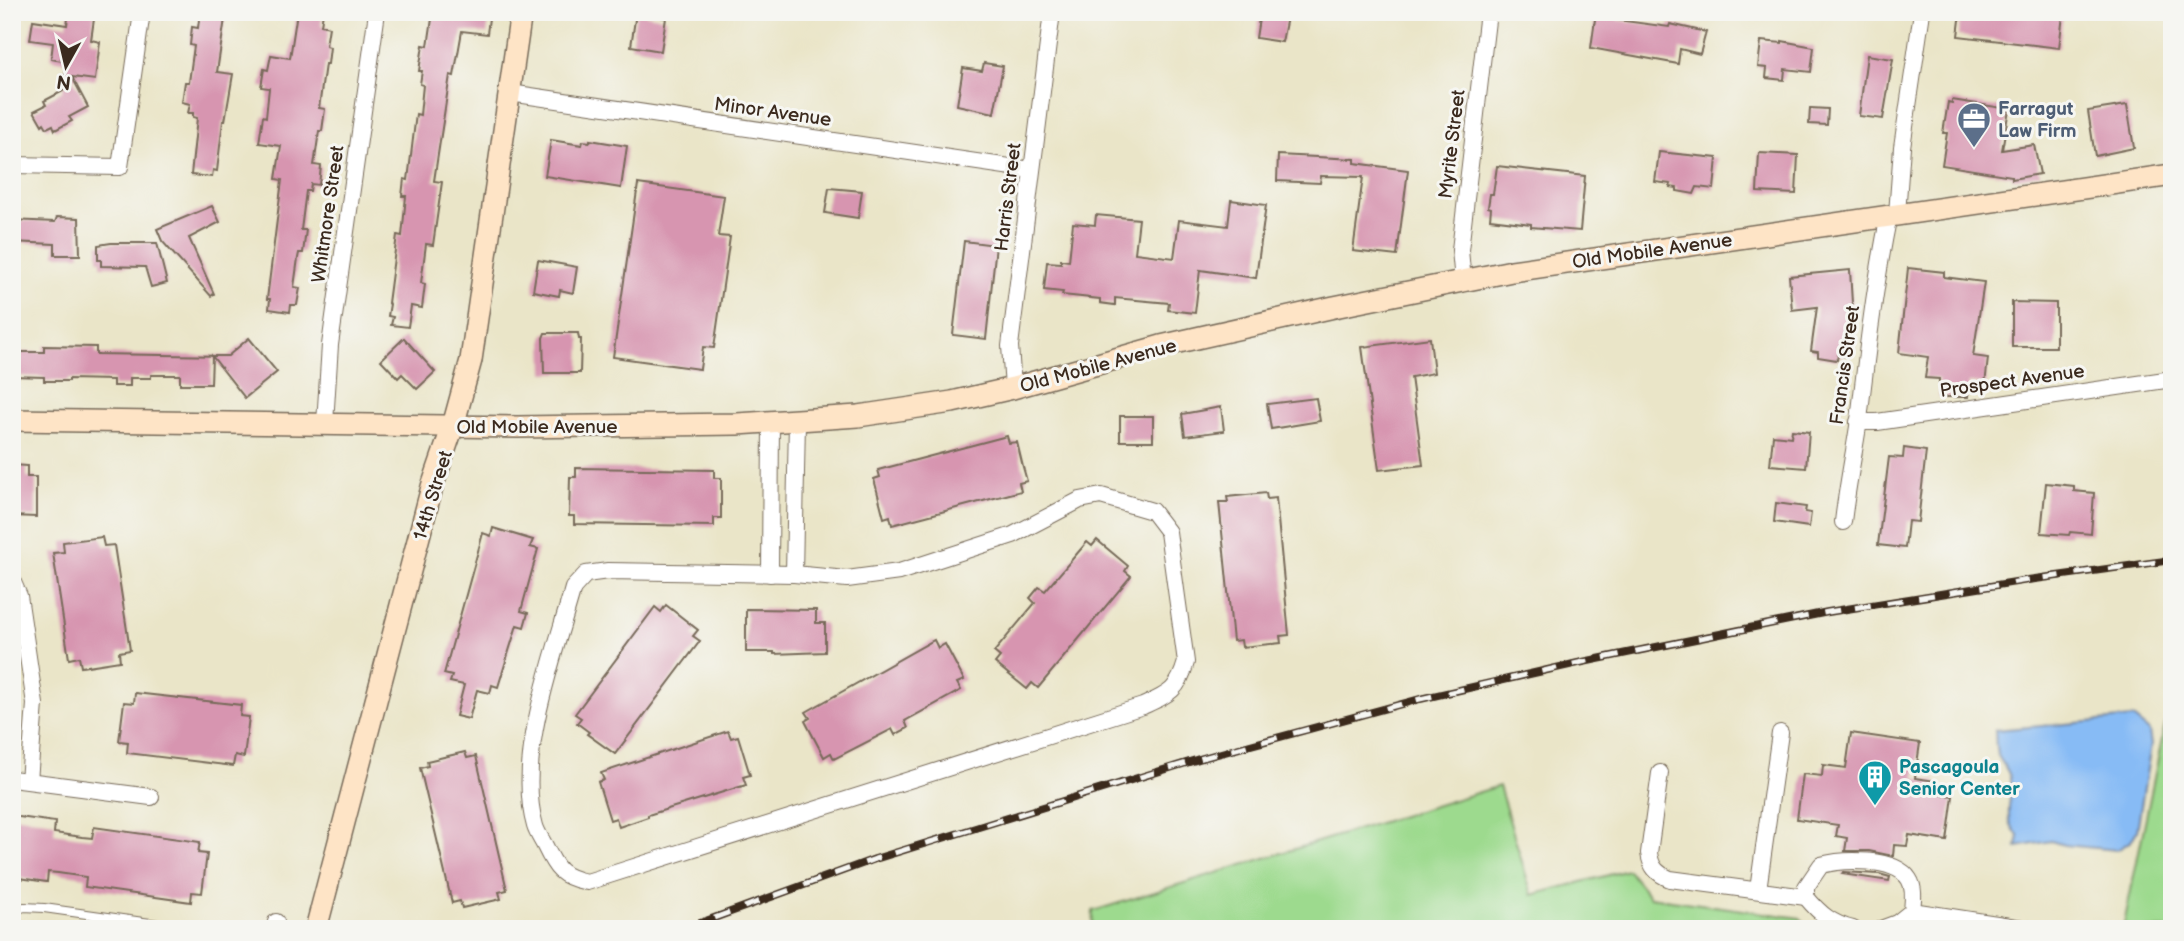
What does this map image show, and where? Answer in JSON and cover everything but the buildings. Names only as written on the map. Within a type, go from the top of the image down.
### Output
[{"type":"main road","name":"14th Street","points":[[316,929],[432,487],[453,426],[471,360],[521,12]]},
{"type":"main road","name":"Old Mobile Avenue","points":[[12,420],[453,426],[771,422],[902,410],[1013,388],[1161,346],[1463,281],[1605,256],[2172,175]]},
{"type":"street","points":[[12,165],[120,167],[142,12]]},
{"type":"street","name":"Whitmore Street","points":[[325,423],[330,345],[377,12]]},
{"type":"street","name":"Harris Street","points":[[1013,388],[1010,346],[1052,12]]},
{"type":"street","name":"Myrite Street","points":[[1463,281],[1460,250],[1488,12]]},
{"type":"street","name":"Francis Street","points":[[1843,522],[1879,263],[1893,215],[1922,12]]},
{"type":"street","name":"Minor Avenue","points":[[510,93],[1031,170]]},
{"type":"street","name":"Prospect Avenue","points":[[1858,422],[1877,422],[2172,379]]},
{"type":"street","points":[[794,573],[797,421]]},
{"type":"street","points":[[771,422],[771,574]]},
{"type":"street","points":[[1101,496],[1152,511],[1167,532],[1186,662],[1181,682],[1169,694],[1143,706],[587,882],[569,878],[554,865],[535,827],[530,786],[534,730],[573,588],[586,574],[608,571],[794,573],[847,579],[899,572],[1013,535],[1080,500],[1101,496]]},
{"type":"street","points":[[12,580],[19,596],[35,704],[29,781]]},
{"type":"street","points":[[1758,890],[1780,733]]},
{"type":"street","points":[[1660,773],[1649,853],[1651,864],[1658,873],[1670,879],[1806,897]]},
{"type":"street","points":[[12,779],[151,796]]},
{"type":"street","points":[[1853,929],[1837,925],[1819,913],[1806,897],[1806,887],[1821,865],[1840,860],[1871,863],[1896,868],[1909,879],[1914,893],[1912,911],[1897,923],[1881,929]]},
{"type":"street","points":[[1912,911],[2028,929]]},
{"type":"lane","points":[[12,912],[24,906],[193,929]]},
{"type":"green space","points":[[2172,714],[2172,929],[2123,929],[2167,715]]},
{"type":"green space","points":[[1499,786],[1532,895],[1628,870],[1650,897],[1800,918],[1811,929],[1092,929],[1093,911]]},
{"type":"water","points":[[2133,718],[2149,731],[2151,745],[2137,831],[2131,841],[2117,850],[2064,845],[2051,841],[2017,847],[2019,836],[2013,829],[2009,815],[2010,778],[1997,753],[1995,730]]},
{"type":"railway","points":[[684,929],[875,859],[1199,759],[1420,699],[1578,663],[1828,612],[2172,560]]},
{"type":"place","name":"Farragut Law Firm","points":[[1974,149]]},
{"type":"place","name":"Pascagoula Senior Center","points":[[1875,807]]}]
